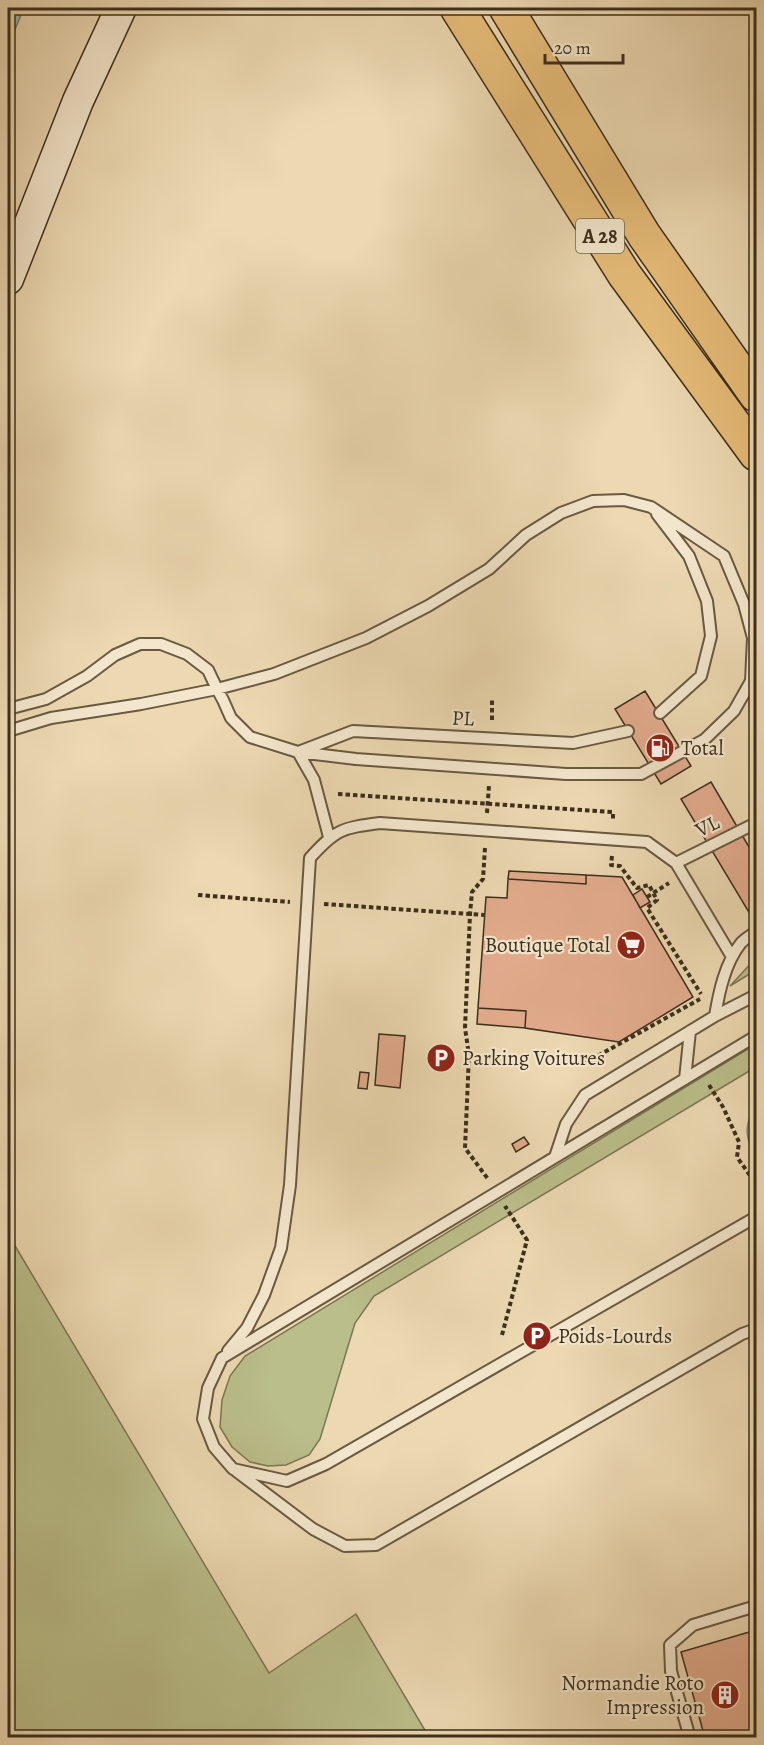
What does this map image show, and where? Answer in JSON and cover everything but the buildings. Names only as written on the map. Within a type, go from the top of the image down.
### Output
[{"type":"highway","name":"A 28","points":[[457,8],[624,274],[756,454]]},
{"type":"highway","name":"A 28","points":[[506,8],[644,235],[756,395]]},
{"type":"main road","points":[[8,279],[78,101],[121,8]]},
{"type":"lane","points":[[8,709],[46,699],[87,676],[115,655],[140,645],[161,644],[187,654],[208,670],[217,689],[231,718],[249,736],[298,752],[356,759],[566,774],[640,774],[704,740],[734,711],[751,681],[753,638],[744,604],[724,556],[651,507],[624,500],[593,501],[561,513],[526,535],[489,569],[428,606],[366,638],[274,674],[217,689],[51,718],[8,730]]},
{"type":"lane","points":[[651,507],[689,556],[707,601],[711,636],[701,676],[660,713]]},
{"type":"lane","name":"PL","points":[[298,752],[353,731],[573,744],[628,730]]},
{"type":"lane","points":[[298,752],[315,780],[329,837]]},
{"type":"lane","points":[[732,957],[676,863],[647,842],[380,823],[349,827],[329,837],[310,858],[290,1185],[281,1248],[264,1295],[247,1328],[222,1358],[208,1388],[203,1419],[214,1447],[233,1469],[313,1529],[345,1546],[376,1545],[742,1334],[756,1329]]},
{"type":"lane","name":"VL","points":[[676,863],[756,823]]},
{"type":"lane","points":[[715,1016],[718,993],[732,957],[742,942],[756,932]]},
{"type":"lane","points":[[555,1157],[566,1124],[585,1095],[715,1016],[756,995]]},
{"type":"lane","points":[[685,1079],[690,1031]]},
{"type":"lane","points":[[222,1358],[756,1036]]},
{"type":"lane","points":[[233,1469],[287,1481],[326,1464],[756,1217]]},
{"type":"lane","points":[[690,1737],[671,1671],[670,1645],[693,1624],[756,1606]]},
{"type":"path","points":[[491,739],[492,700]]},
{"type":"path","points":[[489,769],[483,879],[472,892],[470,914],[465,1028],[469,1055],[465,1148],[497,1192],[527,1240],[502,1335]]},
{"type":"path","points":[[338,794],[613,812],[611,865],[620,866],[637,888],[649,885],[657,900],[647,908],[704,997]]},
{"type":"path","points":[[647,897],[682,874]]},
{"type":"path","points":[[198,895],[484,915]]},
{"type":"path","points":[[585,1063],[709,993],[718,993]]},
{"type":"path","points":[[707,1082],[723,1107],[740,1142],[737,1157],[756,1184]]},
{"type":"green space","points":[[756,958],[756,970],[730,986]]},
{"type":"green space","points":[[756,1044],[756,1067],[374,1296],[355,1323],[320,1439],[309,1455],[286,1465],[268,1466],[250,1462],[232,1447],[220,1427],[222,1400],[230,1376],[245,1356]]},
{"type":"green space","points":[[8,1234],[269,1673],[356,1614],[429,1737],[8,1737]]},
{"type":"water","points":[[8,8],[24,8],[8,46]]},
{"type":"water","points":[[756,1107],[756,1163],[747,1128],[751,1114]]},
{"type":"place","name":"Total","points":[[660,748]]},
{"type":"place","name":"Boutique Total","points":[[631,945]]},
{"type":"place","name":"Parking Voitures","points":[[441,1058]]},
{"type":"place","name":"Poids-Lourds","points":[[537,1336]]},
{"type":"place","name":"Normandie Roto Impression","points":[[725,1695]]}]
